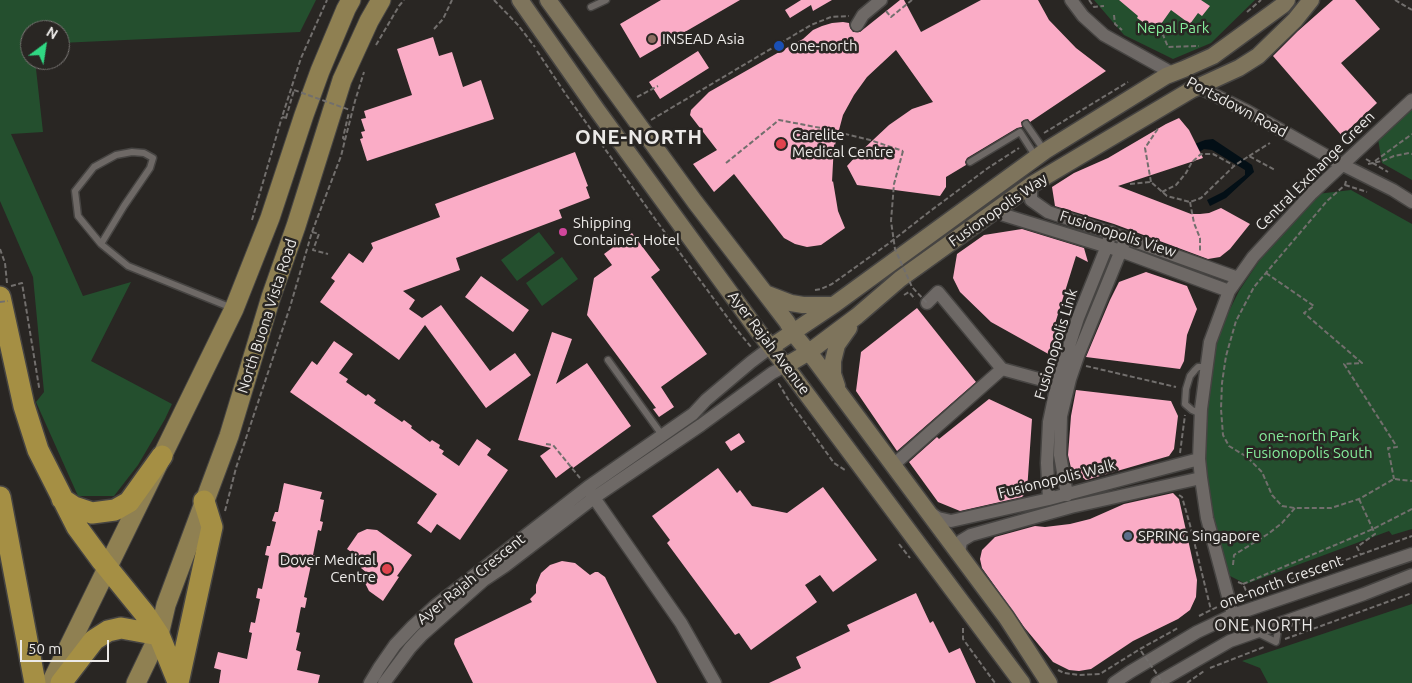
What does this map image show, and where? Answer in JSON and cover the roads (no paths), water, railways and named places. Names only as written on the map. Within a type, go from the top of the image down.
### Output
[{"type":"highway","points":[[4,299],[24,406],[38,450],[77,527],[107,568],[146,614],[158,635],[178,682]]},
{"type":"highway","points":[[62,499],[74,507],[92,513],[115,510],[128,502],[162,456]]},
{"type":"highway","points":[[0,497],[35,683]]},
{"type":"highway","points":[[178,682],[212,527],[204,502]]},
{"type":"highway","points":[[61,683],[94,640],[108,631],[121,628],[158,635]]},
{"type":"main road","name":"North Buona Vista Road","points":[[51,683],[234,309],[270,218],[314,89],[351,0]]},
{"type":"main road","name":"North Buona Vista Road","points":[[136,683],[158,635],[166,604],[229,436],[271,297],[296,226],[342,80],[369,21],[381,0]]},
{"type":"street","name":"Ayer Rajah Avenue","points":[[520,0],[597,110],[758,331],[1022,683]]},
{"type":"street","name":"Ayer Rajah Avenue","points":[[548,0],[700,208],[787,322],[793,333],[839,391],[1006,617],[1045,676]]},
{"type":"street","name":"Portsdown Road","points":[[1071,0],[1083,16],[1104,35],[1412,202]]},
{"type":"street","name":"Fusionopolis Way","points":[[793,333],[1041,154],[1166,76],[1213,56],[1283,5],[1287,0]]},
{"type":"street","name":"Fusionopolis Way","points":[[809,352],[857,316],[900,279],[1031,185],[1140,119],[1258,56],[1295,20],[1311,0]]},
{"type":"street","points":[[860,20],[882,4]]},
{"type":"street","name":"Central Exchange Green","points":[[1233,615],[1207,518],[1199,460],[1201,414],[1210,342],[1229,291],[1270,236],[1341,164],[1412,100]]},
{"type":"street","name":"Fusionopolis View","points":[[1031,185],[1031,200],[1048,212],[1111,232],[1238,278]]},
{"type":"street","name":"Fusionopolis View","points":[[998,208],[1004,215],[1122,251],[1229,291]]},
{"type":"street","name":"Fusionopolis Link","points":[[1048,499],[1047,463],[1050,422],[1057,384],[1078,318],[1111,232]]},
{"type":"street","name":"Fusionopolis Link","points":[[1067,495],[1060,455],[1061,416],[1075,364],[1126,238]]},
{"type":"street","points":[[923,304],[938,292],[1002,369],[1057,384]]},
{"type":"street","points":[[765,293],[791,303],[803,305],[835,304]]},
{"type":"street","points":[[839,391],[833,374],[833,361],[837,345],[857,316]]},
{"type":"street","points":[[751,362],[757,348],[758,331]]},
{"type":"street","name":"Ayer Rajah Crescent","points":[[384,683],[416,642],[484,580],[505,566],[662,435],[693,414],[706,400],[751,362],[793,333]]},
{"type":"street","name":"Ayer Rajah Crescent","points":[[370,683],[395,645],[440,602],[591,493],[701,425],[772,373],[809,352]]},
{"type":"street","points":[[899,460],[1002,369]]},
{"type":"street","name":"Fusionopolis Walk","points":[[926,509],[938,518],[951,521],[1067,495],[1199,460]]},
{"type":"street","name":"Fusionopolis Walk","points":[[958,553],[961,542],[971,536],[1071,507],[1201,478]]},
{"type":"street","points":[[591,493],[681,623],[715,683]]},
{"type":"street","name":"one-north Crescent","points":[[1114,683],[1197,632],[1233,615],[1412,554]]},
{"type":"street","points":[[1157,683],[1230,641],[1364,594],[1411,575]]},
{"type":"street","points":[[1045,676],[1059,683]]},
{"type":"lane","points":[[592,7],[606,0]]},
{"type":"lane","points":[[1026,124],[1041,154]]},
{"type":"lane","points":[[970,162],[1020,132],[1027,142],[1041,154]]},
{"type":"lane","points":[[101,244],[150,168],[153,158],[144,152],[116,155],[94,167],[75,191],[78,216],[101,244],[128,266],[234,309]]},
{"type":"lane","points":[[1084,224],[1090,222],[1140,239],[1144,244]]},
{"type":"lane","points":[[608,360],[662,435]]},
{"type":"lane","points":[[1201,414],[1185,404],[1186,389],[1190,376],[1195,370],[1198,367],[1207,367]]},
{"type":"lane","points":[[1257,632],[1276,642],[1279,624]]},
{"type":"place","name":"INSEAD Asia","points":[[652,39]]},
{"type":"place","name":"one-north","points":[[779,46]]},
{"type":"place","name":"Carelite Medical Centre","points":[[781,144]]},
{"type":"place","name":"Shipping Container Hotel","points":[[563,232]]},
{"type":"place","name":"SPRING Singapore","points":[[1128,536]]},
{"type":"place","name":"Dover Medical Centre","points":[[387,569]]},
{"type":"district","name":"ONE-NORTH","points":[[639,137]]},
{"type":"district","name":"ONE NORTH","points":[[1264,626]]},
{"type":"park label","name":"Nepal Park","points":[[1173,28]]},
{"type":"park label","name":"one-north Park Fusionopolis South","points":[[1309,444]]}]
